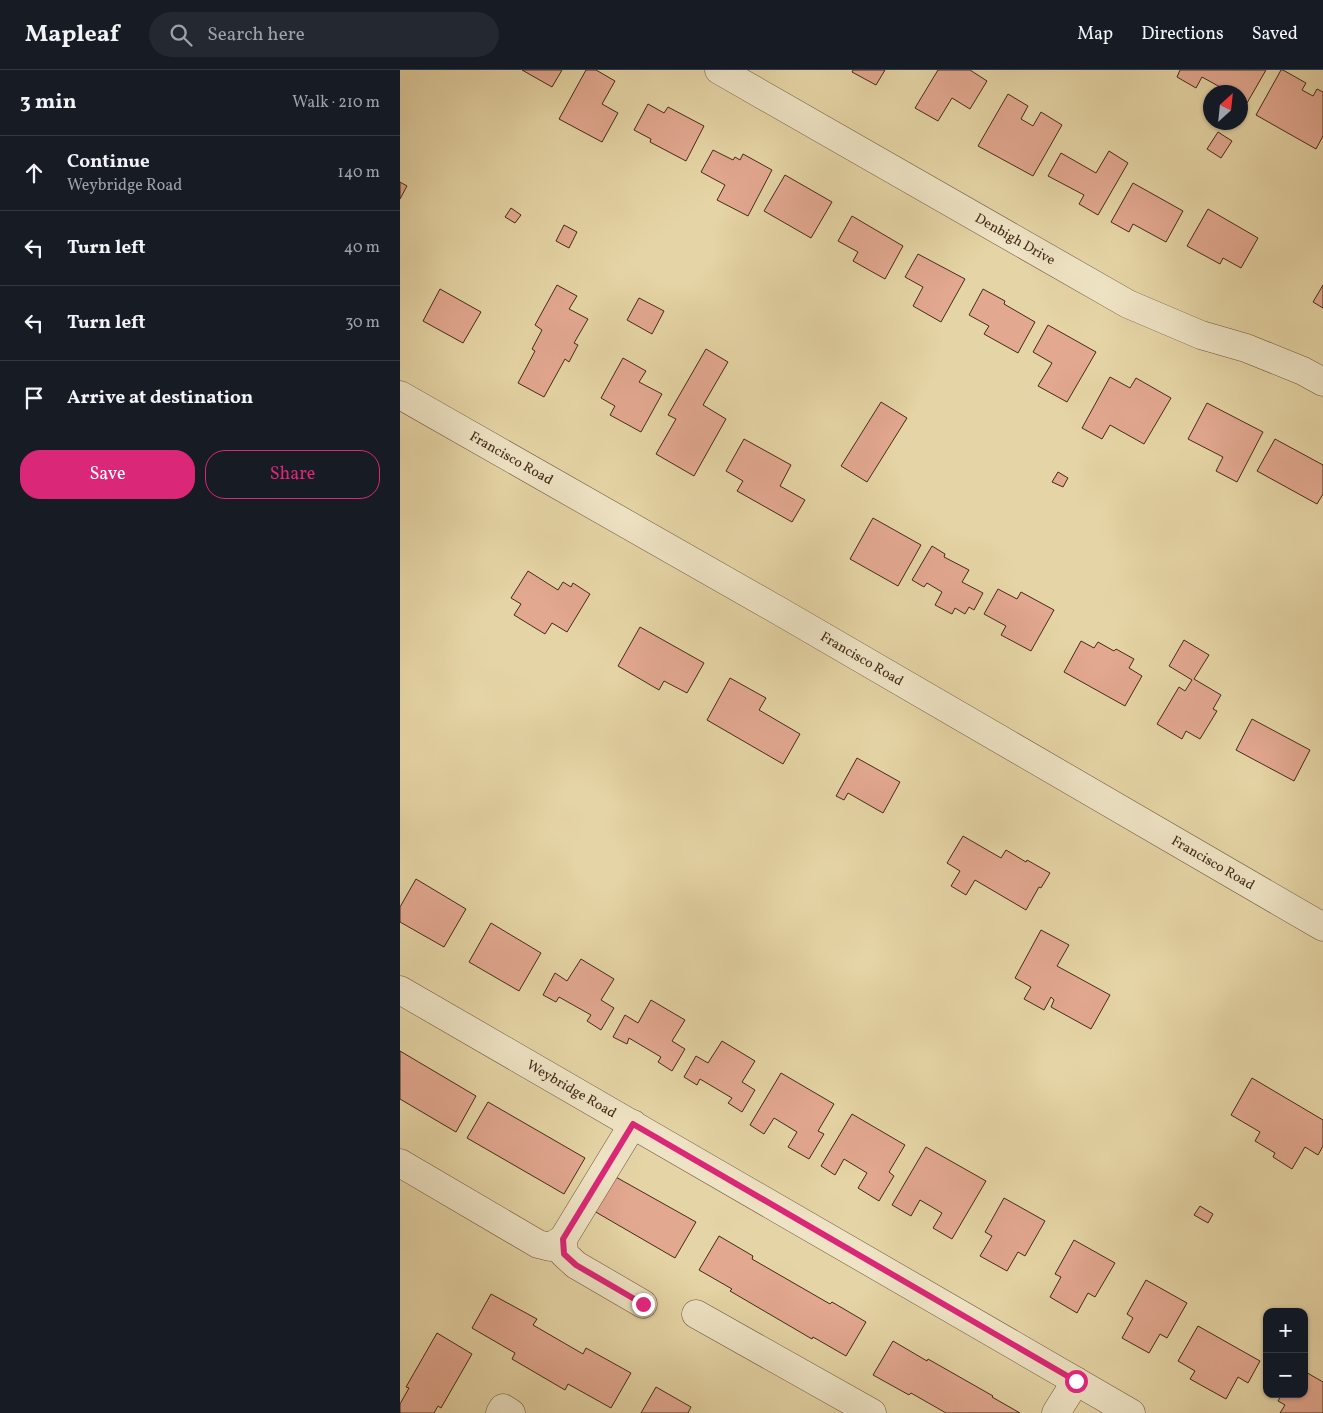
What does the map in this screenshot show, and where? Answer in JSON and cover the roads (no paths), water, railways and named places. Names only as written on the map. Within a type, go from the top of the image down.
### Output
[{"type":"street","name":"Denbigh Drive","points":[[719,70],[1128,304],[1200,335],[1246,348],[1303,371],[1323,382]]},
{"type":"street","name":"Francisco Road","points":[[400,395],[780,612],[1323,927]]},
{"type":"street","name":"Weybridge Road","points":[[400,990],[1131,1413]]},
{"type":"street","points":[[400,1163],[538,1244],[550,1246],[563,1239],[633,1124]]},
{"type":"street","points":[[563,1239],[564,1254],[576,1265],[643,1304]]},
{"type":"street","points":[[696,1314],[872,1413]]},
{"type":"street","points":[[1056,1413],[1076,1381]]},
{"type":"street","points":[[500,1413],[503,1408],[511,1413]]}]
